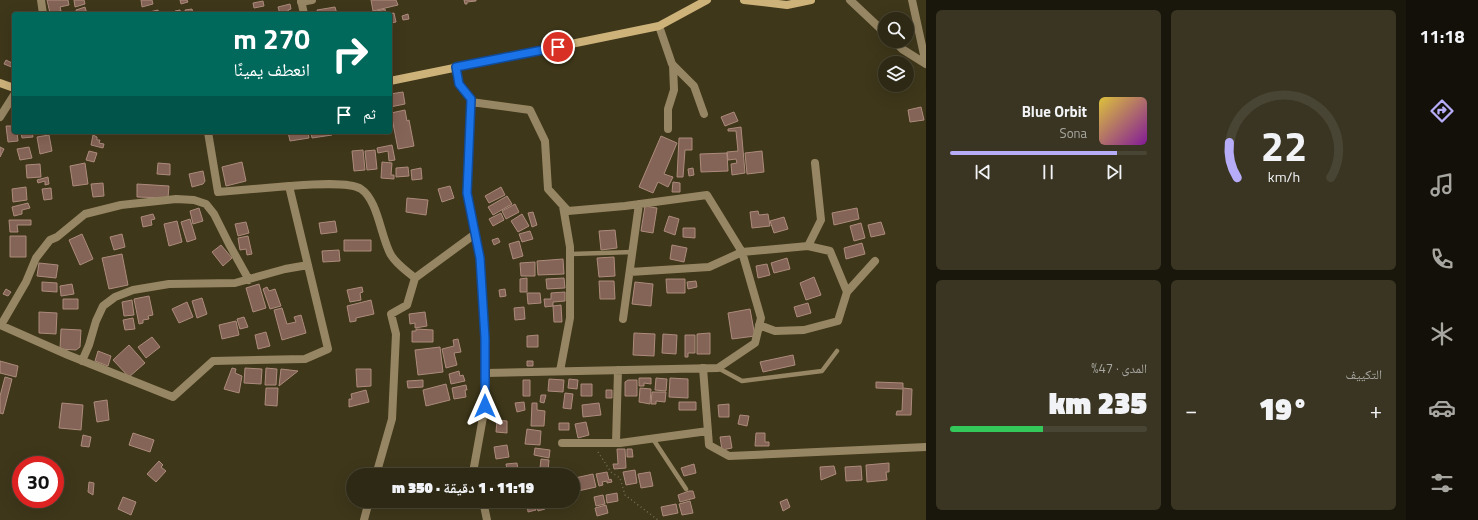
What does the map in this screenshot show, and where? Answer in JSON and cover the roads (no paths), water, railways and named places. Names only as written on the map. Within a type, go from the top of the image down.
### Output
[{"type":"street","points":[[41,0],[43,12]]},
{"type":"street","points":[[304,12],[301,1],[312,0]]},
{"type":"street","points":[[392,81],[659,26],[706,0]]},
{"type":"street","points":[[744,0],[787,5],[811,0]]},
{"type":"street","points":[[850,0],[878,26]]},
{"type":"street","points":[[912,0],[926,64]]},
{"type":"street","points":[[659,26],[673,65],[674,90],[668,110],[668,129]]},
{"type":"street","points":[[901,48],[926,64]]},
{"type":"street","points":[[673,65],[694,86],[704,114]]},
{"type":"street","points":[[456,67],[459,84],[471,99],[467,193],[480,258],[485,338],[485,406],[474,468]]},
{"type":"street","points":[[0,83],[12,87]]},
{"type":"street","points":[[0,117],[12,98]]},
{"type":"street","points":[[471,102],[530,110],[545,142],[548,189],[568,211],[707,195],[742,252],[761,318],[755,343],[718,368],[485,373]]},
{"type":"street","points":[[208,134],[218,192],[316,184],[350,185],[361,188],[370,198],[387,248],[400,266],[415,278]]},
{"type":"street","points":[[808,246],[821,220],[815,163]]},
{"type":"street","points":[[249,280],[214,214],[206,204],[194,200],[176,199],[121,205],[85,214],[57,237],[50,240],[36,258],[26,282],[1,325],[82,361],[173,397],[213,361],[305,359],[328,349],[289,186]]},
{"type":"street","points":[[623,319],[639,204]]},
{"type":"street","points":[[560,371],[570,318],[570,247],[563,206]]},
{"type":"street","points":[[378,468],[392,418],[396,334],[391,314],[406,306],[415,278],[475,234]]},
{"type":"street","points":[[630,272],[709,267],[742,252],[808,246],[830,251],[847,292]]},
{"type":"street","points":[[759,325],[774,331],[789,331],[804,330],[838,321],[847,292],[875,261]]},
{"type":"street","points":[[82,361],[89,345],[96,321],[104,306],[115,297],[133,290],[169,284],[235,283],[285,269],[308,266]]},
{"type":"street","points":[[703,368],[709,445],[729,456],[926,447]]},
{"type":"street","points":[[616,443],[618,370]]},
{"type":"street","points":[[562,443],[616,443],[708,431]]},
{"type":"street","points":[[364,520],[367,508]]},
{"type":"street","points":[[484,508],[487,520]]},
{"type":"lane","points":[[570,254],[633,252]]},
{"type":"lane","points":[[718,368],[742,381],[822,371],[837,351]]},
{"type":"lane","points":[[653,439],[686,489]]}]
